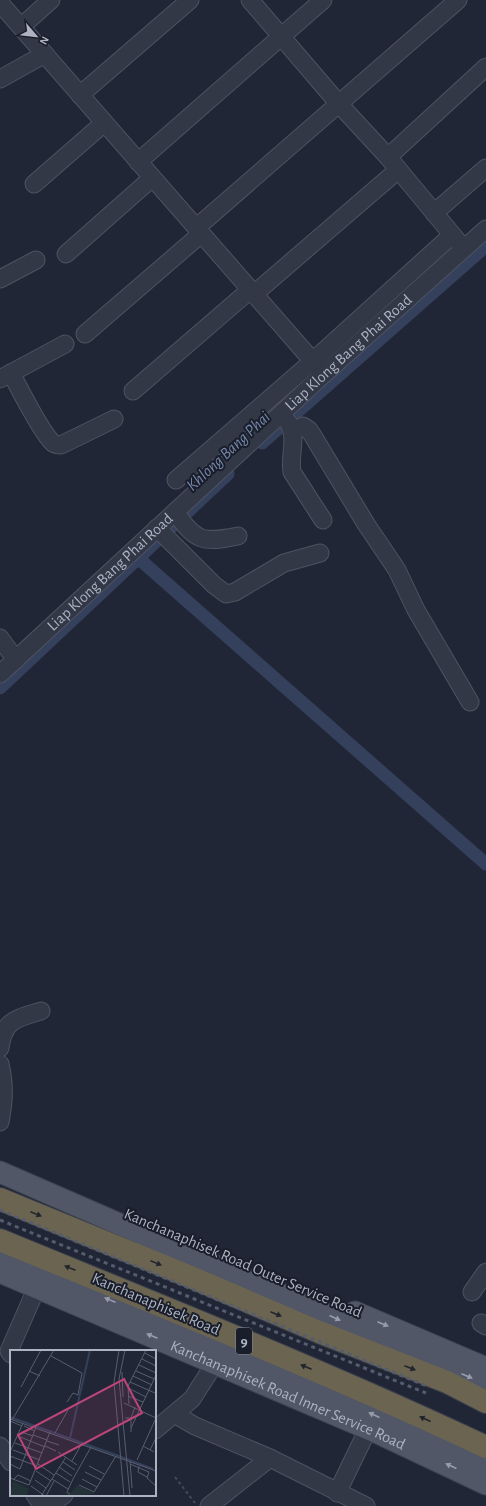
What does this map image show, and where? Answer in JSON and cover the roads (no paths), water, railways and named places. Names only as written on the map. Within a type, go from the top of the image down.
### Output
[{"type":"highway","name":"9","points":[[0,1199],[186,1275],[319,1332],[447,1382],[486,1402]]},
{"type":"highway","name":"Kanchanaphisek Road","points":[[0,1240],[411,1412],[486,1447]]},
{"type":"main road","name":"Kanchanaphisek Road Outer Service Road","points":[[0,1160],[486,1368]]},
{"type":"main road","points":[[0,1172],[486,1384]]},
{"type":"main road","points":[[0,1255],[250,1358],[465,1455],[486,1467]]},
{"type":"main road","name":"Kanchanaphisek Road Inner Service Road","points":[[0,1272],[368,1429],[486,1484]]},
{"type":"street","points":[[22,26],[51,0]]},
{"type":"street","points":[[80,95],[190,0]]},
{"type":"street","points":[[250,0],[339,104],[393,164],[464,249]]},
{"type":"street","points":[[138,162],[323,0]]},
{"type":"street","points":[[85,334],[339,104],[458,0]]},
{"type":"street","points":[[0,3],[22,26],[104,123],[324,374]]},
{"type":"street","points":[[0,79],[45,54]]},
{"type":"street","points":[[133,391],[252,292],[393,164],[486,67]]},
{"type":"street","points":[[34,184],[104,123]]},
{"type":"street","points":[[434,213],[486,168]]},
{"type":"street","points":[[66,254],[152,178]]},
{"type":"street","name":"Liap Klong Bang Phai Road","points":[[0,674],[177,515],[288,423],[324,374],[486,229]]},
{"type":"street","points":[[176,480],[313,361],[452,236]]},
{"type":"street","points":[[0,279],[36,260]]},
{"type":"street","points":[[65,344],[5,376],[51,442],[56,445],[62,445],[114,419]]},
{"type":"street","points":[[323,520],[292,472],[288,423],[303,426],[309,430],[313,436],[366,524],[397,570],[416,610],[470,702]]},
{"type":"street","points":[[177,515],[193,533],[205,540],[215,541],[238,536]]},
{"type":"street","points":[[159,531],[214,585],[226,594],[235,592],[284,563],[320,553]]},
{"type":"street","points":[[0,638],[16,660]]},
{"type":"street","points":[[0,1048],[5,1029],[13,1019],[40,1010]]},
{"type":"street","points":[[0,1064],[5,1082],[4,1102],[0,1122]]},
{"type":"street","points":[[472,1292],[486,1272]]},
{"type":"street","points":[[7,1351],[38,1287]]},
{"type":"street","points":[[156,1429],[176,1415],[192,1399],[215,1363]]},
{"type":"street","points":[[176,1415],[195,1426],[270,1458],[350,1501],[368,1429]]},
{"type":"street","points":[[0,1446],[10,1461]]},
{"type":"street","points":[[209,1506],[270,1458]]},
{"type":"street","points":[[36,1496],[43,1506]]},
{"type":"street","points":[[48,1506],[63,1496]]},
{"type":"waterway","name":"Khlong Bang Phai","points":[[262,443],[486,246]]},
{"type":"waterway","name":"Khlong Bang Phai","points":[[0,688],[228,474]]},
{"type":"waterway","points":[[138,558],[486,864]]},
{"type":"railway","points":[[0,1210],[429,1387]]},
{"type":"railway","points":[[0,1220],[426,1393]]}]
